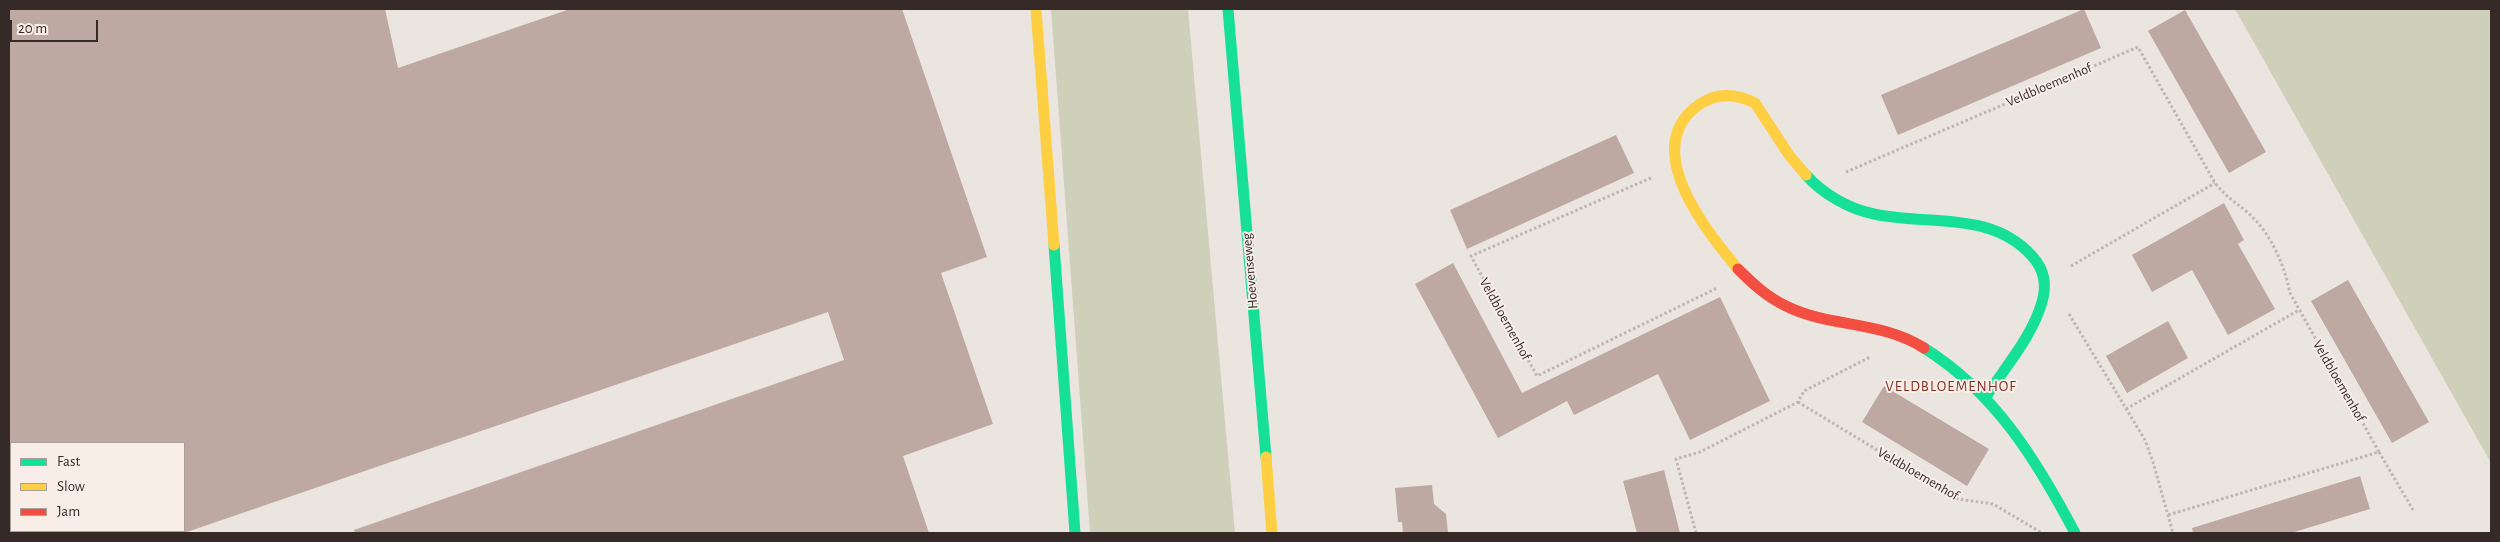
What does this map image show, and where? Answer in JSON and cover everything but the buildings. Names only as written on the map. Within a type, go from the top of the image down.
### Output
[{"type":"street","points":[[1036,9],[1074,533]]},
{"type":"street","name":"Hoevenseweg","points":[[1228,9],[1272,533]]},
{"type":"street","points":[[1986,397],[2033,321],[2044,293],[2046,285],[2042,266],[2031,252],[2003,235],[1974,224],[1878,215],[1848,204],[1816,185],[1798,169],[1782,149],[1755,102],[1745,97],[1726,94],[1704,102],[1687,116],[1677,132],[1674,156],[1682,185],[1713,236],[1744,275],[1780,303],[1810,315],[1888,330],[1922,345],[1986,397],[2029,453],[2075,533]]},
{"type":"path","name":"Veldbloemenhof","points":[[1816,185],[2138,47],[2216,183],[2226,197],[2246,211],[2262,228],[2284,266],[2290,293],[2299,310],[2413,510]]},
{"type":"path","name":"Veldbloemenhof","points":[[1677,167],[1471,256],[1536,376],[1744,275]]},
{"type":"path","points":[[2044,276],[2067,268],[2216,183]]},
{"type":"path","points":[[2044,293],[2062,302],[2149,451],[2172,533]]},
{"type":"path","points":[[2126,409],[2299,310]]},
{"type":"path","points":[[1696,533],[1676,459],[1700,452],[1798,402],[1804,391],[1873,356]]},
{"type":"path","name":"Veldbloemenhof","points":[[1798,402],[1958,499],[1994,504],[2042,533]]},
{"type":"path","points":[[2168,515],[2379,452]]},
{"type":"green space","points":[[1051,9],[1188,9],[1235,533],[1090,533]]},
{"type":"green space","points":[[2235,9],[2491,9],[2491,463]]},
{"type":"traffic: fast","points":[[1228,9],[1266,457]]},
{"type":"traffic: fast","points":[[1806,175],[1837,200],[1865,212],[1895,217],[1958,222],[1978,226],[1998,232],[2016,241],[2032,256],[2042,272],[2044,283],[2042,302],[2038,315],[2025,340],[1986,397]]},
{"type":"traffic: fast","points":[[1054,245],[1075,533]]},
{"type":"traffic: fast","points":[[1924,348],[1972,385],[2012,430],[2061,506],[2075,533]]},
{"type":"traffic: slow","points":[[1036,9],[1054,245]]},
{"type":"traffic: slow","points":[[1738,269],[1709,233],[1683,188],[1676,164],[1675,142],[1682,122],[1700,104],[1707,100],[1721,96],[1734,96],[1748,100],[1755,103],[1789,155],[1806,175]]},
{"type":"traffic: slow","points":[[1266,457],[1272,533]]},
{"type":"traffic: jam","points":[[1738,269],[1760,290],[1786,306],[1820,318],[1890,333],[1924,348]]},
{"type":"district","name":"VELDBLOEMENHOF","points":[[1951,386]]}]
